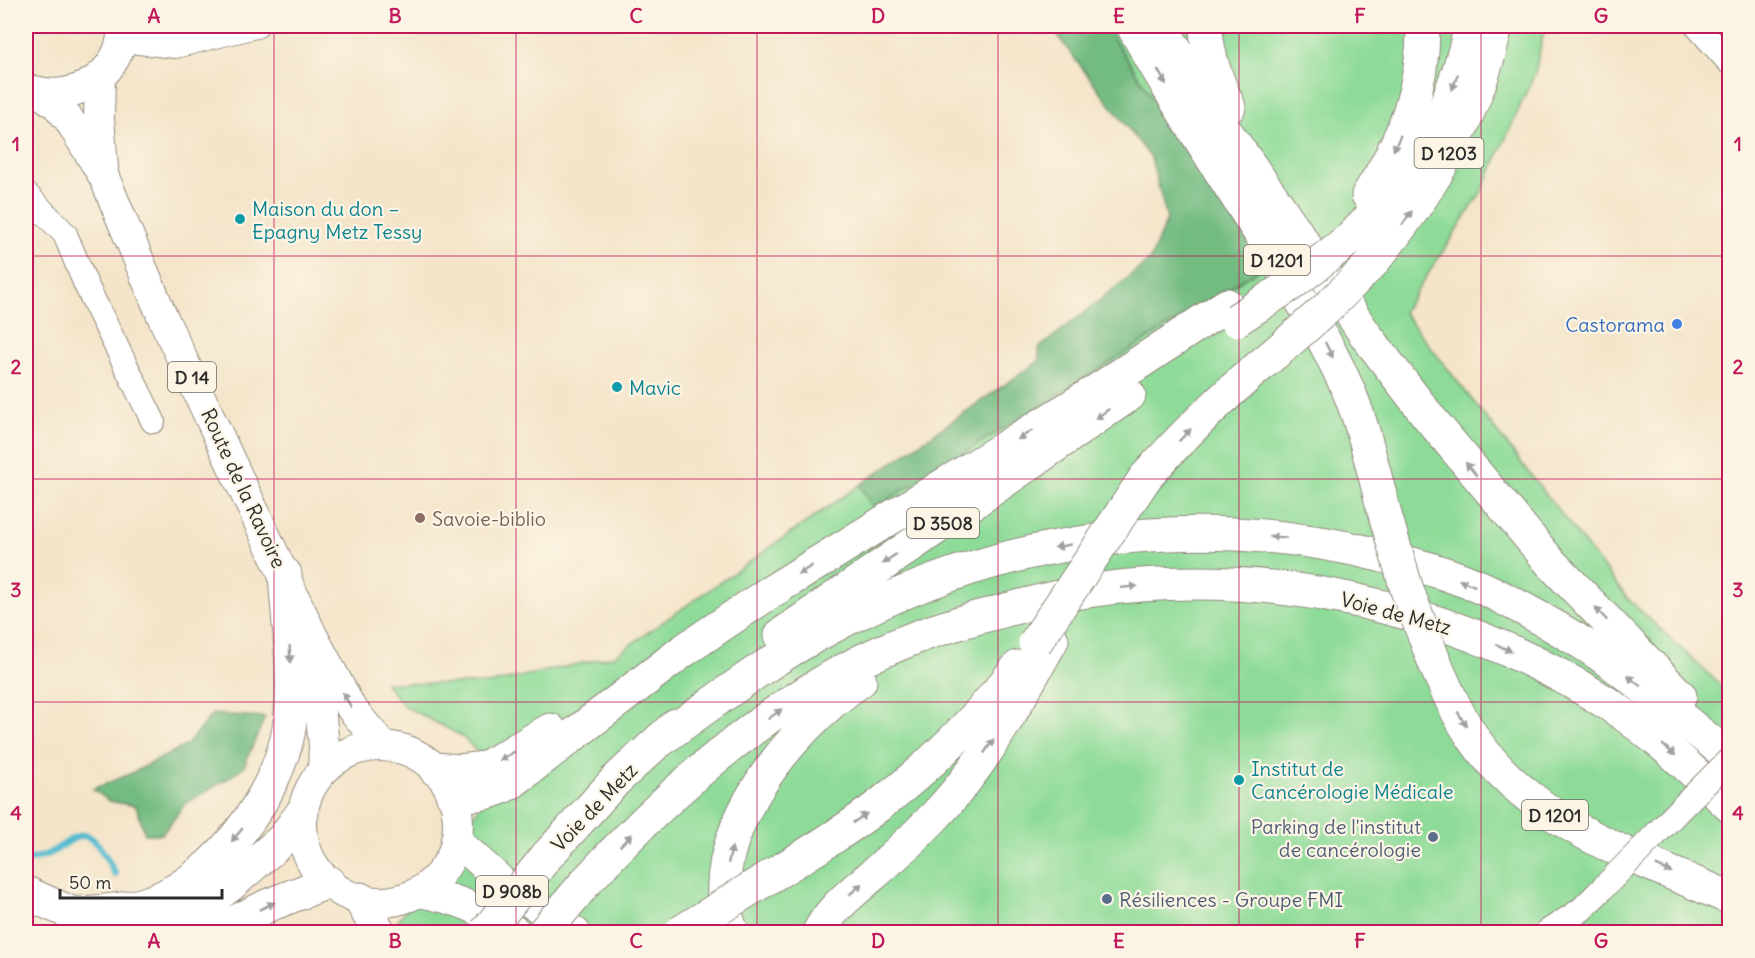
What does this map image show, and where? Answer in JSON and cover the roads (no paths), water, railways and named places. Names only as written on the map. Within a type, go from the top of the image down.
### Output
[{"type":"highway","name":"D 1201","points":[[1133,26],[1162,78],[1305,305],[1331,354],[1358,418],[1407,590],[1453,705],[1475,740],[1500,770],[1527,796],[1564,822],[1730,898]]},
{"type":"highway","name":"D 1201","points":[[1161,26],[1222,126],[1365,334],[1428,416],[1509,516],[1551,563],[1730,746]]},
{"type":"highway","points":[[1206,26],[1207,45],[1214,75],[1275,201]]},
{"type":"highway","points":[[1347,230],[1385,169],[1401,137],[1416,94],[1421,66],[1423,26]]},
{"type":"highway","name":"D 1203","points":[[1232,312],[1293,283],[1407,174],[1426,145],[1445,108],[1464,58],[1471,26]]},
{"type":"highway","name":"D 1203","points":[[1044,642],[1122,512],[1146,478],[1202,416],[1326,309],[1371,264],[1400,229],[1444,163],[1466,119],[1479,87],[1496,26]]},
{"type":"highway","points":[[443,782],[460,771],[485,768],[684,651],[769,593],[1093,393],[1232,312]]},
{"type":"highway","name":"D 3508","points":[[661,740],[751,658],[794,624],[984,496],[1232,312]]},
{"type":"highway","points":[[661,740],[770,663],[821,633],[884,601],[938,579],[999,560],[1063,546],[1128,536],[1202,532],[1290,537],[1354,549],[1428,567],[1488,591],[1552,625],[1609,662],[1730,758]]},
{"type":"highway","points":[[84,919],[154,901],[195,878],[218,856],[264,799],[280,763],[290,716],[292,681],[285,574]]},
{"type":"highway","name":"Voie de Metz","points":[[1009,609],[1087,591],[1206,584],[1318,593],[1375,604],[1454,627],[1495,644],[1577,685],[1642,727],[1730,806]]},
{"type":"highway","points":[[544,933],[586,882],[677,792],[750,732],[796,699],[875,654],[936,630],[1009,609]]},
{"type":"highway","points":[[732,933],[724,902],[728,859],[734,838],[760,783],[790,742],[826,707],[868,675],[961,627],[1009,609]]},
{"type":"highway","points":[[681,933],[878,806],[937,756],[981,712],[1044,642]]},
{"type":"highway","points":[[819,933],[825,921],[842,901],[936,815],[963,782],[990,746],[1044,642]]},
{"type":"highway","name":"Voie de Metz","points":[[486,933],[546,857],[616,780],[661,740]]},
{"type":"highway","points":[[26,893],[84,919],[110,927],[141,927],[174,919],[199,908],[229,886],[283,839],[303,813]]},
{"type":"highway","points":[[215,933],[269,905],[328,882]]},
{"type":"highway","points":[[360,899],[379,933]]},
{"type":"main road","name":"Route de la Ravoire","points":[[31,92],[68,93],[85,87],[100,77],[114,60],[122,33]]},
{"type":"main road","name":"Route de la Ravoire","points":[[100,77],[99,118],[104,177]]},
{"type":"main road","name":"Route de la Ravoire","points":[[31,92],[56,104],[69,118],[104,177],[163,318],[312,635],[351,708],[383,746]]},
{"type":"main road","name":"Route de la Ravoire","points":[[312,635],[322,716],[323,771]]},
{"type":"main road","points":[[383,746],[407,751],[422,758],[443,782],[457,817],[456,840],[445,866],[418,892],[390,901],[360,899],[343,893],[328,882],[315,868],[306,850],[302,832],[303,813],[312,786],[323,771],[346,753],[364,747],[383,746]]},
{"type":"main road","name":"D 908b","points":[[456,840],[510,889],[575,933]]},
{"type":"main road","name":"D 908b","points":[[418,892],[467,904],[516,933]]},
{"type":"street","points":[[122,33],[161,46],[175,45],[256,26]]},
{"type":"street","points":[[1697,26],[1730,63]]},
{"type":"street","points":[[26,194],[65,234],[86,285],[133,375],[153,421]]},
{"type":"street","points":[[1547,933],[1581,910],[1730,758]]},
{"type":"waterway","points":[[26,860],[56,850],[75,837],[84,836],[93,840],[103,852],[115,874]]},
{"type":"place","name":"Maison du don – Epagny Metz Tessy","points":[[240,219]]},
{"type":"place","name":"Castorama","points":[[1677,324]]},
{"type":"place","name":"Mavic","points":[[617,387]]},
{"type":"place","name":"Savoie-biblio","points":[[420,518]]},
{"type":"place","name":"Institut de Cancérologie Médicale","points":[[1239,780]]},
{"type":"place","name":"Parking de l'institut de cancérologie","points":[[1433,837]]},
{"type":"place","name":"Résiliences - Groupe FMI","points":[[1107,899]]}]
